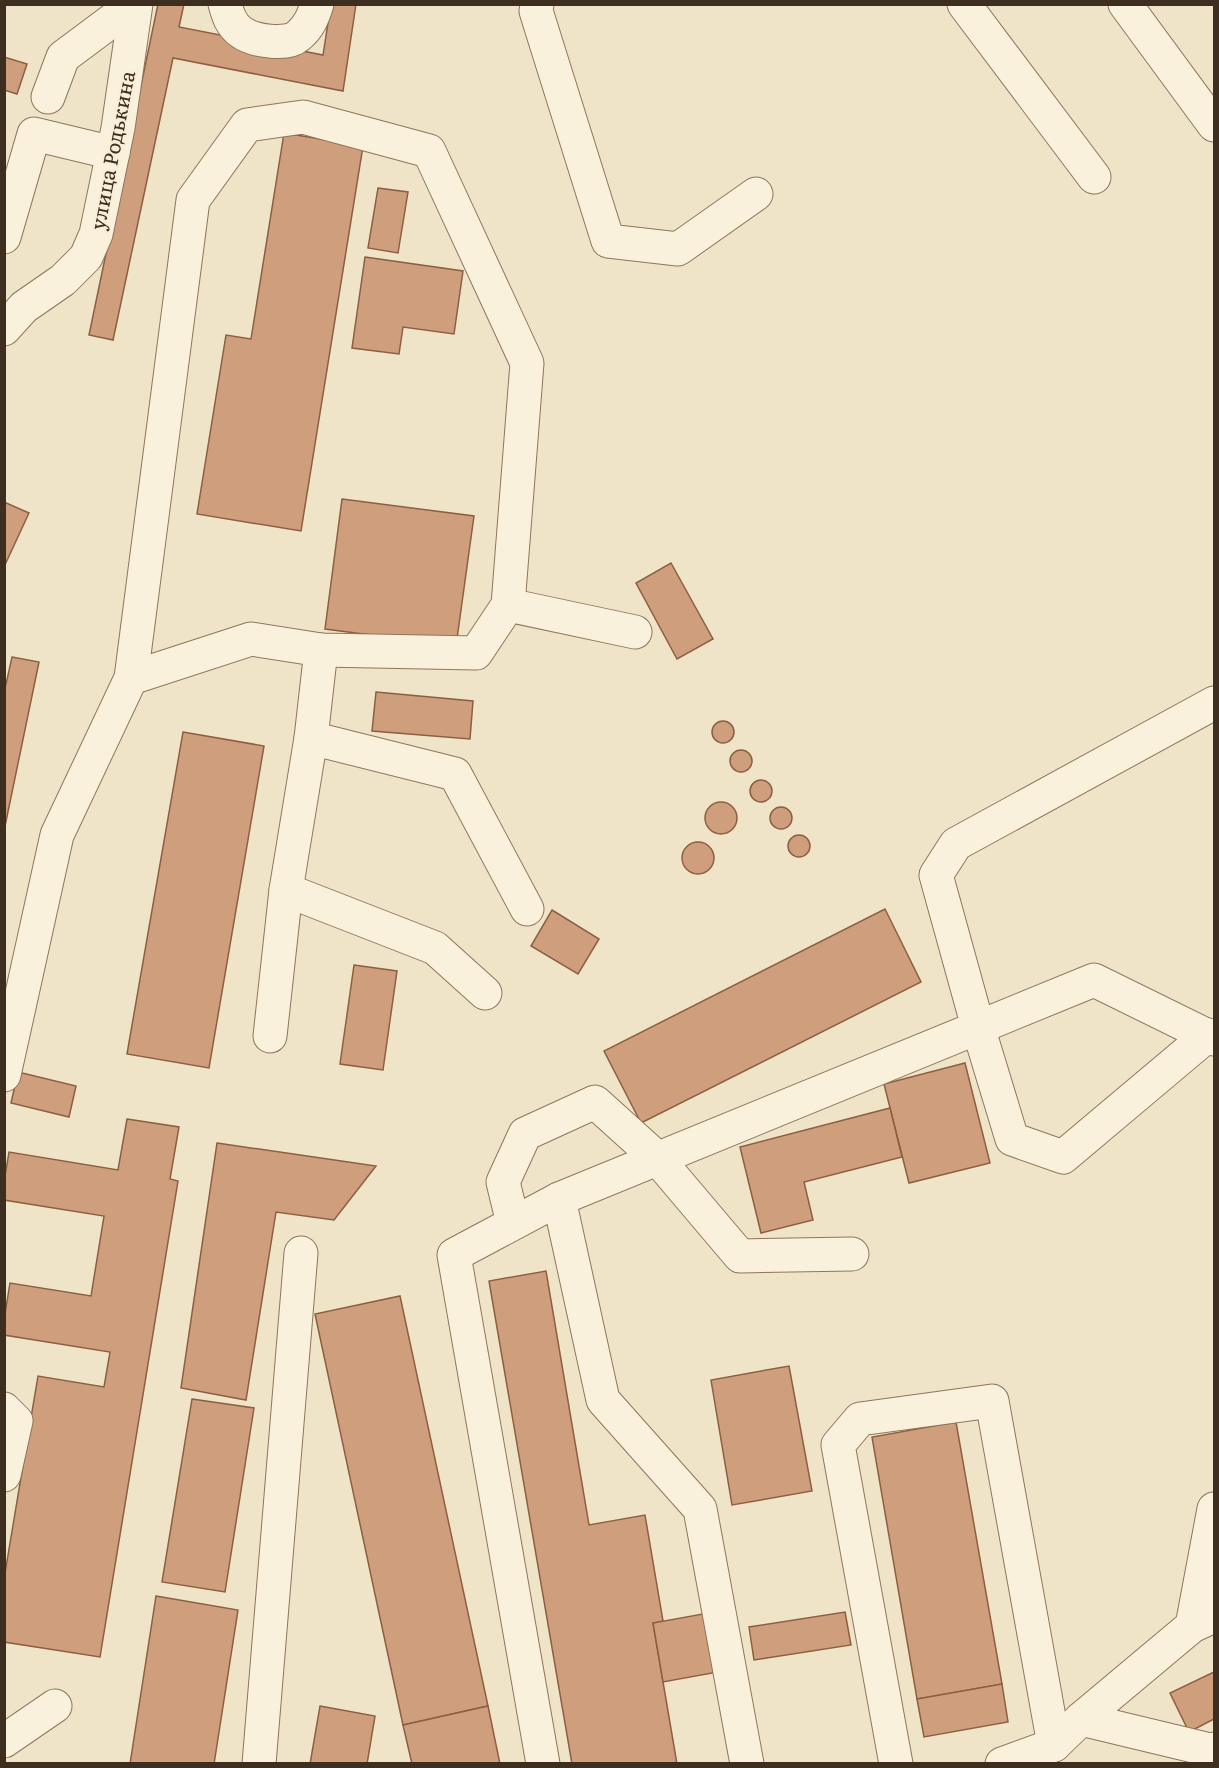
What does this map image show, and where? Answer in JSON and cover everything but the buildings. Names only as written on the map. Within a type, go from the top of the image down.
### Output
[{"type":"street","points":[[48,97],[63,57],[135,4]]},
{"type":"street","name":"улица Родькина","points":[[4,329],[24,308],[63,280],[86,257],[96,234],[113,153],[135,4]]},
{"type":"street","points":[[225,4],[229,19],[241,33],[256,39],[274,42],[297,38],[312,21],[317,4]]},
{"type":"street","points":[[537,4],[536,11],[608,241],[678,249],[756,194]]},
{"type":"street","points":[[964,4],[1094,177]]},
{"type":"street","points":[[1125,4],[1215,125]]},
{"type":"street","points":[[4,1075],[57,835],[130,678],[193,200],[247,125],[303,117],[429,151],[527,363],[508,605],[476,653],[321,650],[251,639],[130,678]]},
{"type":"street","points":[[4,237],[34,134],[113,153]]},
{"type":"street","points":[[508,605],[635,632]]},
{"type":"street","points":[[270,1036],[286,890],[311,738],[321,650]]},
{"type":"street","points":[[543,1764],[454,1255],[559,1199],[657,1158],[978,1027],[1094,980],[1211,1037],[1063,1156],[1012,1139],[978,1027],[936,875],[956,844],[1215,703]]},
{"type":"street","points":[[311,738],[455,774],[527,909]]},
{"type":"street","points":[[286,890],[435,948],[485,993]]},
{"type":"street","points":[[513,1223],[503,1182],[525,1134],[595,1102],[657,1158],[740,1256],[852,1254]]},
{"type":"street","points":[[559,1199],[603,1400],[700,1509],[747,1764]]},
{"type":"street","points":[[259,1764],[301,1253]]},
{"type":"street","points":[[896,1764],[838,1445],[860,1419],[992,1401],[1054,1745]]},
{"type":"street","points":[[4,1410],[16,1421],[4,1475]]},
{"type":"street","points":[[1002,1764],[1054,1745],[1081,1719],[1203,1621],[1215,1509]]},
{"type":"street","points":[[4,1741],[55,1706]]},
{"type":"street","points":[[1081,1719],[1210,1750],[1215,1749]]}]
